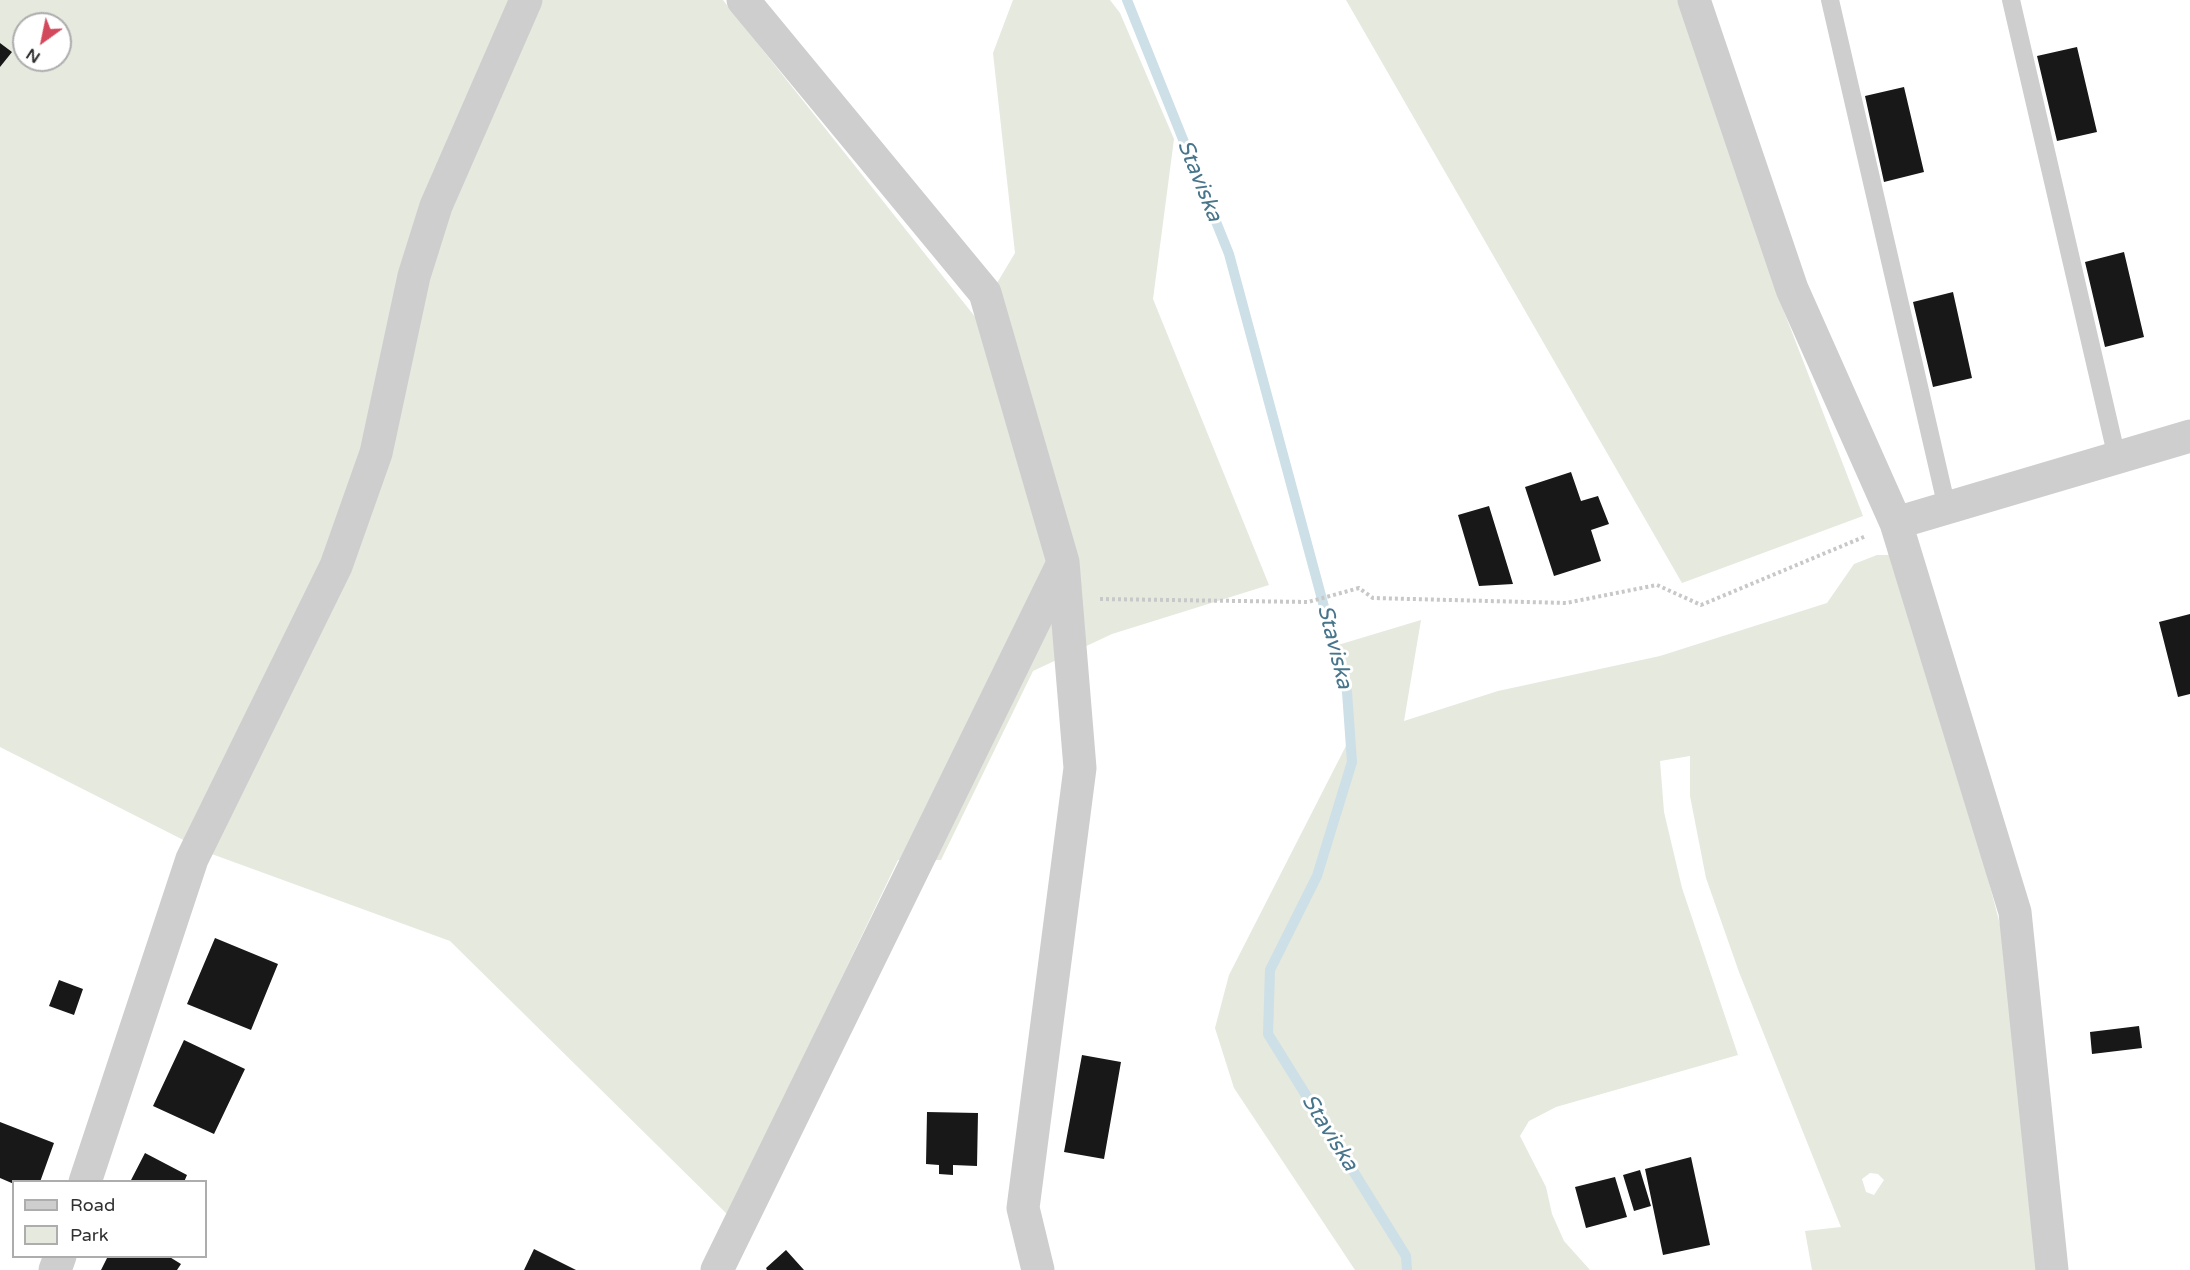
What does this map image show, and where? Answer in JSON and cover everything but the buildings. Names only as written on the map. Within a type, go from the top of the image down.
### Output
[{"type":"street","points":[[86,1180],[192,859],[336,566],[376,453],[414,276],[436,206],[526,0]]},
{"type":"street","points":[[743,0],[985,293],[1063,562],[1080,768],[1023,1208],[1038,1270]]},
{"type":"street","points":[[1694,0],[1792,289],[1896,523],[2015,912],[2052,1270]]},
{"type":"street","points":[[1896,523],[2190,436]]},
{"type":"street","points":[[717,1270],[1063,562]]},
{"type":"lane","points":[[1830,0],[1947,508]]},
{"type":"lane","points":[[2012,0],[2117,458]]},
{"type":"path","points":[[1066,599],[1308,602],[1359,588],[1373,598],[1566,603],[1657,585],[1701,604],[1896,523]]},
{"type":"green space","points":[[0,0],[723,0],[976,318],[1015,253],[993,53],[1013,0],[1110,0],[1120,13],[1174,139],[1153,299],[1269,585],[1112,634],[1033,671],[941,860],[898,860],[728,1215],[450,941],[209,853],[0,747]]},
{"type":"green space","points":[[1346,0],[1678,0],[1778,296],[1863,516],[1682,583]]},
{"type":"green space","points":[[1877,555],[1891,555],[1909,579],[2007,951],[2046,1270],[1812,1270],[1805,1231],[1841,1227],[1739,972],[1706,878],[1690,796],[1690,756],[1660,761],[1664,812],[1682,888],[1738,1055],[1556,1107],[1529,1121],[1520,1136],[1546,1187],[1552,1214],[1564,1241],[1590,1270],[1355,1270],[1234,1088],[1215,1028],[1229,975],[1350,738],[1338,645],[1421,620],[1404,721],[1498,691],[1660,656],[1827,603],[1854,564]],"holes":[[[1870,1173],[1878,1174],[1884,1180],[1874,1195],[1866,1192],[1862,1179]]]},
{"type":"waterway","name":"Staviska","points":[[1127,0],[1229,254],[1347,692],[1352,762],[1317,876],[1270,970],[1268,1034],[1406,1256],[1407,1270]]}]
